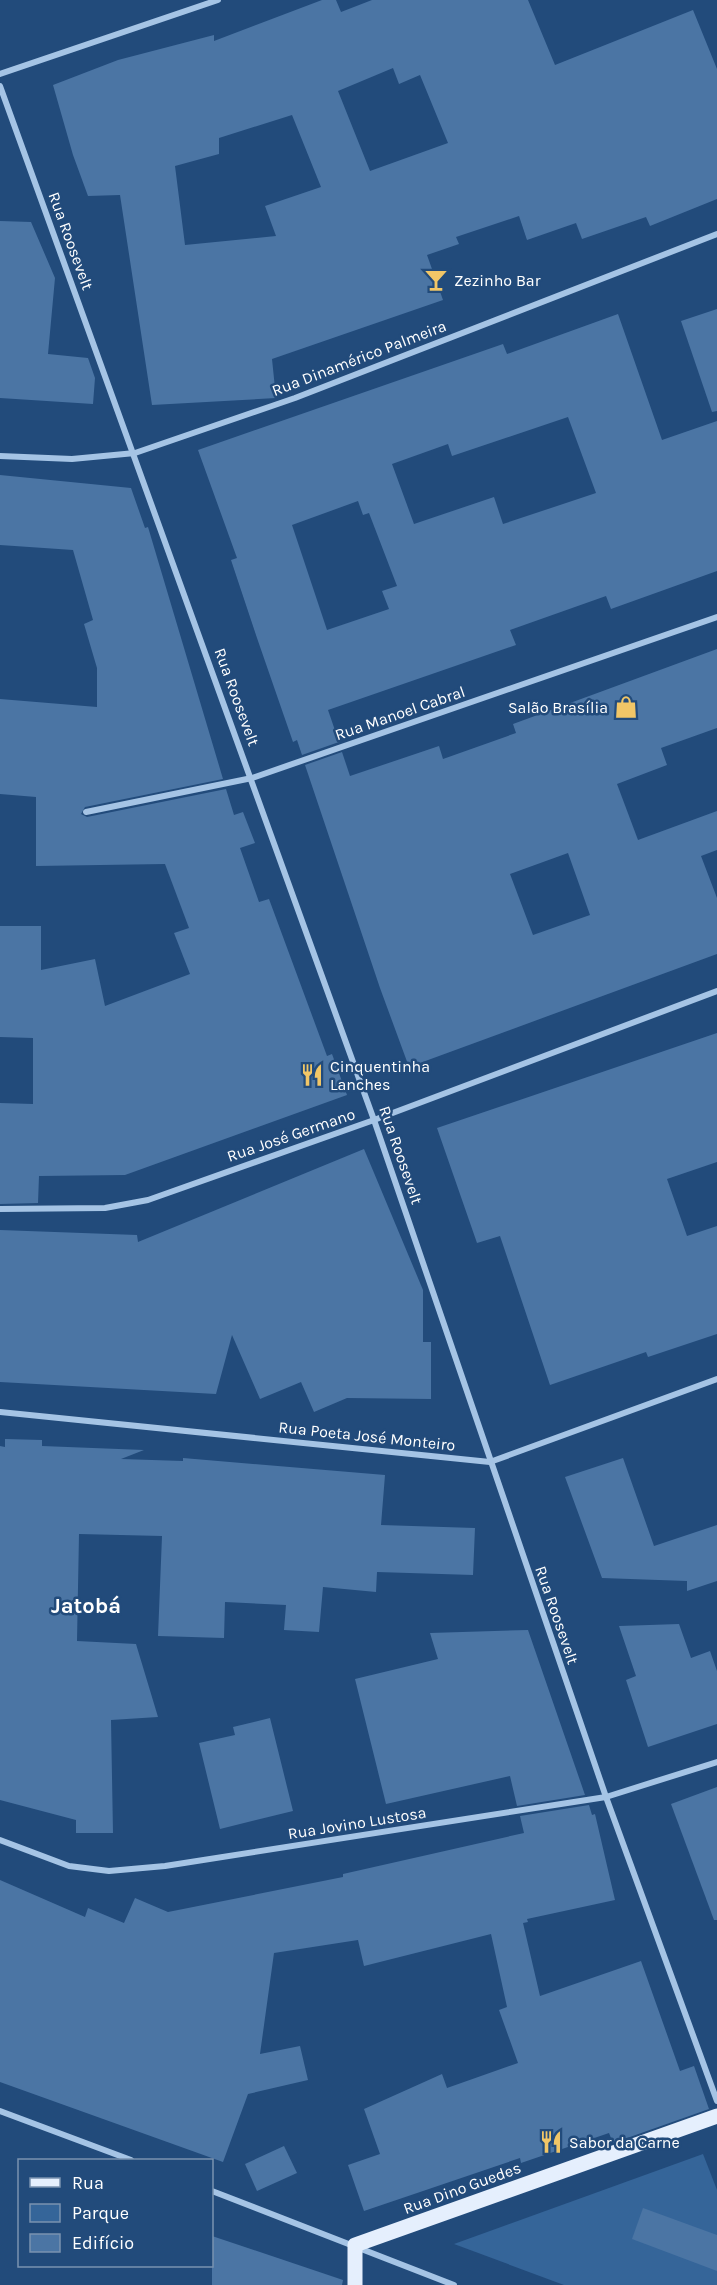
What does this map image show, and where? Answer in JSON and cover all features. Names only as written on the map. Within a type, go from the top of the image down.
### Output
[{"type":"main road","name":"Rua Dino Guedes","points":[[354,2246],[717,2116]]},
{"type":"main road","points":[[354,2246],[355,2285]]},
{"type":"street","points":[[0,74],[218,0]]},
{"type":"street","name":"Rua Roosevelt","points":[[0,86],[135,453],[374,1120],[606,1797],[717,2101]]},
{"type":"street","name":"Rua Dinamérico Palmeira","points":[[0,456],[72,459],[135,453],[295,398],[717,234]]},
{"type":"street","name":"Rua Manoel Cabral","points":[[86,812],[252,778],[717,617]]},
{"type":"street","name":"Rua José Germano","points":[[0,1209],[105,1208],[148,1200],[374,1120],[717,991]]},
{"type":"street","name":"Rua Poeta José Monteiro","points":[[0,1412],[490,1462],[717,1379]]},
{"type":"street","name":"Rua Jovino Lustosa","points":[[0,1840],[69,1866],[109,1871],[165,1866],[606,1797],[717,1762]]},
{"type":"street","points":[[0,2110],[128,2159]]},
{"type":"street","points":[[213,2191],[454,2285]]},
{"type":"green space","points":[[703,2154],[717,2190],[717,2285],[564,2285],[454,2244]]},
{"type":"building","points":[[322,0],[336,0],[341,12],[372,0],[528,0],[555,65],[693,10],[717,69],[717,199],[650,226],[646,217],[582,239],[576,223],[527,240],[519,216],[456,237],[459,244],[427,255],[443,300],[272,359],[276,398],[152,405],[120,195],[88,196],[73,155],[53,85],[118,60],[214,35],[214,41]],"holes":[[[393,68],[399,84],[420,75],[448,143],[370,171],[338,91]],[[292,115],[321,187],[265,206],[276,236],[185,245],[175,166],[219,154],[219,138]]]},
{"type":"building","points":[[0,221],[31,222],[55,278],[48,354],[88,358],[95,378],[93,404],[0,398]]},
{"type":"building","points":[[717,309],[717,411],[712,412],[681,321]]},
{"type":"building","points":[[618,314],[662,440],[717,421],[717,571],[611,609],[606,596],[510,630],[516,645],[328,710],[339,742],[302,755],[297,740],[293,742],[257,638],[231,560],[237,558],[198,450],[503,344],[507,354]],"holes":[[[568,417],[596,493],[503,524],[494,497],[414,524],[392,464],[448,444],[452,456]],[[358,501],[363,515],[369,513],[397,586],[382,591],[389,609],[327,630],[292,525]]]},
{"type":"building","points":[[0,475],[131,488],[145,528],[148,527],[223,779],[85,807],[81,814],[87,817],[226,789],[234,815],[243,812],[255,843],[240,848],[259,902],[269,899],[327,1056],[332,1054],[347,1095],[125,1175],[39,1176],[38,1203],[0,1204],[0,1103],[33,1104],[33,1038],[0,1037],[0,926],[41,926],[41,970],[95,959],[105,1006],[190,974],[174,933],[189,928],[165,864],[36,866],[36,797],[0,794],[0,699],[97,707],[97,668],[84,624],[93,620],[73,550],[0,545]]},
{"type":"building","points":[[717,649],[717,728],[661,748],[667,765],[617,784],[638,840],[717,811],[717,850],[701,856],[717,898],[717,954],[409,1067],[305,765],[342,752],[350,776],[439,746],[443,759],[516,733],[513,724]],"holes":[[[568,853],[590,915],[533,935],[510,874]]]},
{"type":"building","points":[[717,1033],[717,1162],[667,1179],[687,1236],[717,1226],[717,1334],[648,1357],[646,1352],[550,1385],[500,1236],[477,1243],[437,1128]]},
{"type":"building","points":[[364,1149],[423,1290],[423,1342],[431,1342],[431,1399],[347,1398],[314,1412],[301,1382],[260,1399],[232,1335],[216,1394],[0,1382],[0,1230],[137,1235],[138,1242]]},
{"type":"building","points":[[5,1439],[42,1440],[42,1446],[144,1450],[121,1459],[183,1461],[183,1458],[385,1475],[381,1525],[475,1528],[473,1575],[377,1572],[376,1592],[323,1587],[319,1632],[284,1630],[286,1605],[225,1602],[224,1638],[158,1636],[162,1536],[79,1534],[77,1641],[136,1644],[158,1717],[111,1720],[113,1833],[76,1833],[76,1820],[0,1800],[0,1446],[5,1447]]},
{"type":"building","points":[[623,1458],[654,1546],[717,1525],[717,1581],[687,1591],[687,1581],[602,1578],[565,1477]]},
{"type":"building","points":[[679,1624],[691,1658],[710,1651],[717,1671],[717,1724],[648,1747],[626,1680],[636,1676],[619,1626]]},
{"type":"building","points":[[528,1630],[585,1795],[517,1806],[510,1776],[386,1804],[355,1679],[438,1659],[430,1633]]},
{"type":"building","points":[[270,1718],[293,1811],[220,1829],[199,1743],[235,1735],[233,1727]]},
{"type":"building","points":[[717,1787],[717,1920],[714,1920],[671,1804]]},
{"type":"building","points":[[589,1805],[592,1815],[595,1814],[615,1900],[527,1919],[528,1922],[523,1923],[540,1996],[641,1961],[680,2071],[694,2066],[709,2109],[613,2143],[609,2133],[521,2163],[520,2158],[364,2211],[348,2165],[380,2154],[364,2109],[442,2074],[447,2088],[518,2063],[499,2010],[507,2007],[491,1934],[364,1966],[358,1940],[274,1953],[260,2054],[300,2046],[308,2080],[248,2094],[223,2162],[0,2082],[0,1880],[85,1917],[88,1908],[124,1923],[135,1898],[168,1912],[343,1877],[343,1874],[524,1833],[520,1816]]},
{"type":"building","points":[[284,2146],[297,2173],[257,2191],[245,2164]]},
{"type":"building","points":[[643,2208],[717,2235],[717,2271],[632,2239]]},
{"type":"building","points":[[213,2236],[343,2280],[342,2285],[212,2285]]},
{"type":"place","name":"Zezinho Bar","points":[[436,280]]},
{"type":"place","name":"Salão Brasília","points":[[626,707]]},
{"type":"place","name":"Cinquentinha Lanches","points":[[312,1075]]},
{"type":"place","name":"Sabor da Carne","points":[[551,2142]]},
{"type":"district","name":"Jatobá","points":[[86,1606]]}]
